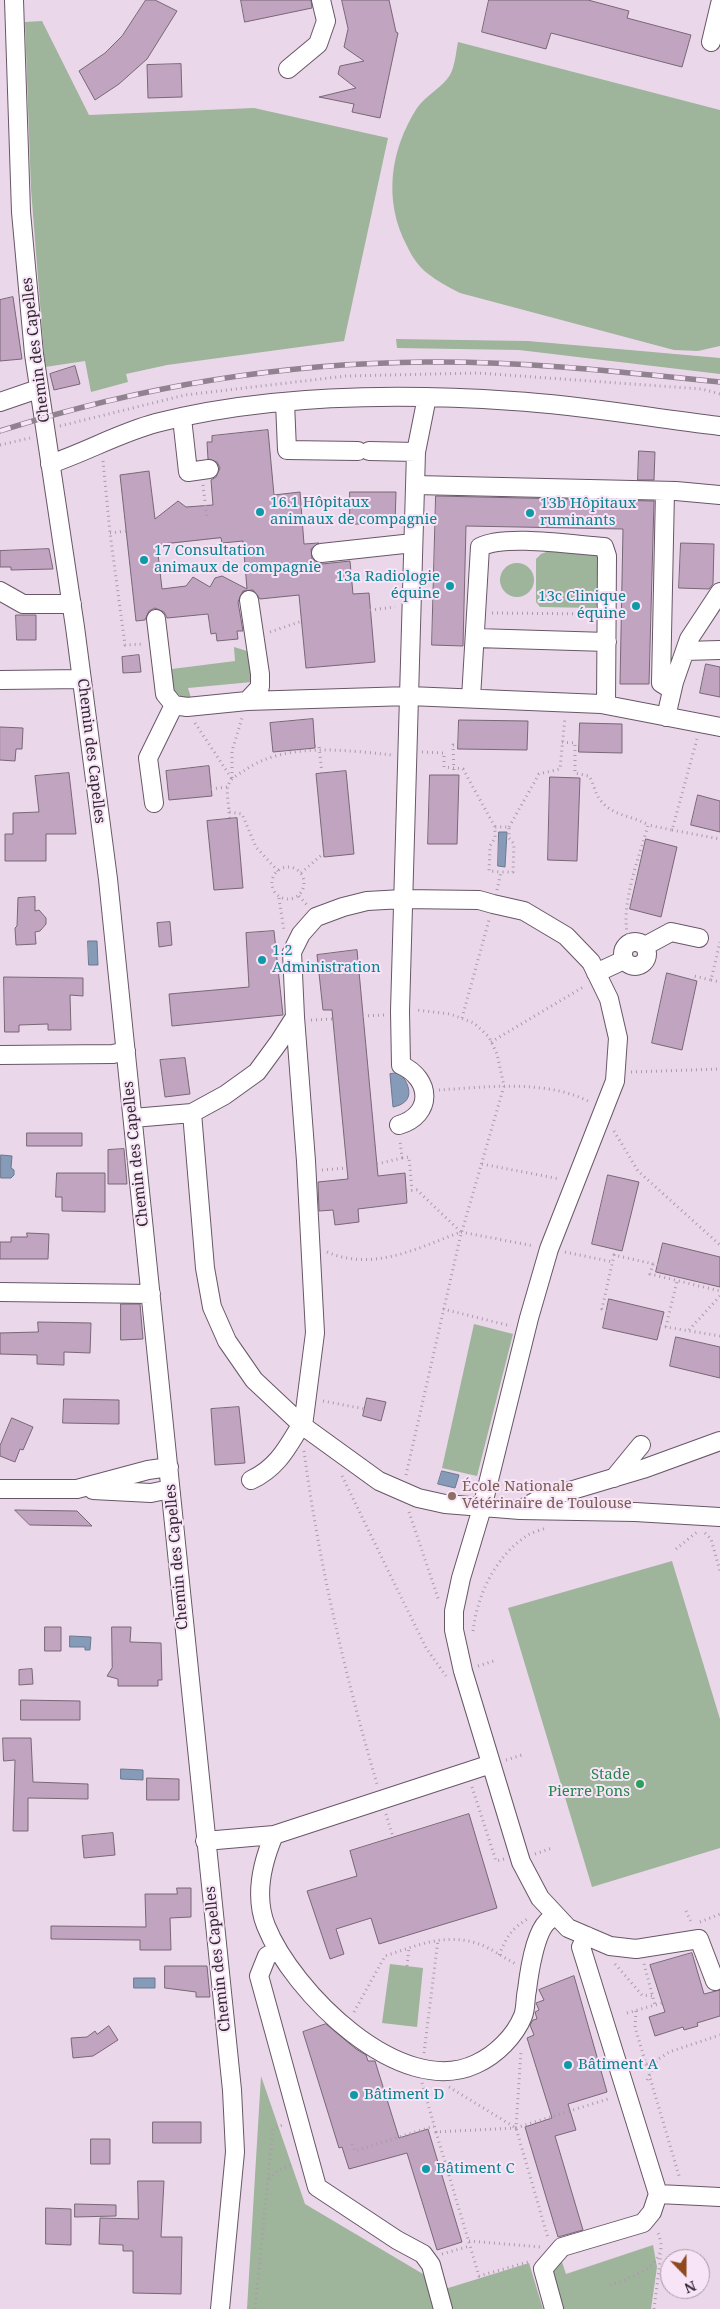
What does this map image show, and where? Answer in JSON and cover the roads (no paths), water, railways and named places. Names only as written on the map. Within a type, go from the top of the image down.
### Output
[{"type":"street","name":"Chemin des Capelles","points":[[14,0],[21,212],[38,389],[72,604],[108,878],[169,1467],[205,1841],[232,2090],[235,2152],[220,2309]]},
{"type":"street","points":[[288,69],[318,44],[326,22],[322,0]]},
{"type":"street","points":[[711,42],[720,4]]},
{"type":"street","points":[[0,402],[38,389]]},
{"type":"street","points":[[400,1132],[417,1116],[422,1106],[424,1091],[420,1077],[400,1064],[393,1013],[403,899],[416,452],[427,397]]},
{"type":"street","points":[[50,464],[103,443],[129,430],[182,418],[285,402],[427,397],[515,401],[720,426]]},
{"type":"street","points":[[285,402],[287,450],[416,452]]},
{"type":"street","points":[[182,418],[188,472],[205,469]]},
{"type":"street","points":[[415,485],[720,494]]},
{"type":"street","points":[[665,491],[661,683],[672,690]]},
{"type":"street","points":[[471,698],[480,547],[489,542],[535,541],[604,547],[607,556],[606,705]]},
{"type":"street","points":[[321,553],[413,543]]},
{"type":"street","points":[[0,591],[23,604],[72,604]]},
{"type":"street","points":[[666,717],[672,690],[689,639],[720,592]]},
{"type":"street","points":[[246,701],[260,687],[260,674],[249,600]]},
{"type":"street","points":[[156,619],[165,694],[180,706],[246,701],[409,696],[471,698],[606,705],[720,727]]},
{"type":"street","points":[[476,638],[607,642]]},
{"type":"street","points":[[685,651],[720,650]]},
{"type":"street","points":[[0,680],[82,679]]},
{"type":"street","points":[[154,803],[148,758],[180,706]]},
{"type":"street","points":[[251,1480],[283,1456],[302,1425],[308,1398],[315,1332],[301,1019],[292,952],[301,934],[316,917],[343,907],[367,902],[403,899],[479,900],[524,911],[566,936],[591,962],[609,999],[618,1038],[616,1073],[615,1081],[549,1249],[526,1330],[482,1508],[461,1578],[454,1611],[454,1630],[491,1764],[528,1854],[540,1898],[568,1928],[610,1946],[636,1949],[699,1939],[715,1981]]},
{"type":"street","points":[[597,975],[624,960],[623,951],[671,932],[699,938]]},
{"type":"street","points":[[133,1118],[192,1114],[225,1095],[257,1072],[301,1019]]},
{"type":"street","points":[[0,1055],[113,1054],[126,1051]]},
{"type":"street","points":[[192,1114],[204,1268],[212,1306],[227,1341],[254,1380],[302,1425],[379,1481],[402,1493],[446,1504],[520,1510],[635,1512],[720,1517]]},
{"type":"street","points":[[0,1292],[151,1294]]},
{"type":"street","points":[[520,1510],[536,1501],[614,1478],[720,1441]]},
{"type":"street","points":[[614,1478],[641,1445]]},
{"type":"street","points":[[35,1490],[67,1485],[145,1462],[169,1467]]},
{"type":"street","points":[[77,1489],[148,1470],[169,1467]]},
{"type":"street","points":[[0,1489],[77,1489],[151,1493],[170,1489]]},
{"type":"street","points":[[205,1841],[274,1835],[491,1764]]},
{"type":"street","points":[[274,1835],[264,1857],[260,1880],[261,1906],[266,1925],[278,1950],[305,1988],[345,2027],[368,2044],[422,2070],[445,2071],[475,2065],[495,2053],[512,2034],[523,2015],[534,1950],[542,1930],[548,1922],[557,1916]]},
{"type":"street","points":[[554,2309],[543,2269],[562,2247],[643,2223],[652,2212],[658,2194],[581,1947],[594,1939]]},
{"type":"street","points":[[278,1950],[267,1956],[259,1976],[317,2187],[397,2240],[423,2254],[431,2266],[443,2309]]},
{"type":"street","points":[[658,2194],[720,2197]]},
{"type":"water","points":[[499,832],[507,832],[505,867],[498,866]]},
{"type":"water","points":[[88,941],[97,941],[98,965],[89,965]]},
{"type":"water","points":[[400,1073],[407,1084],[409,1094],[405,1102],[393,1107],[390,1074]]},
{"type":"water","points":[[1,1155],[12,1156],[11,1168],[14,1170],[14,1175],[11,1178],[1,1178]]},
{"type":"water","points":[[442,1471],[459,1475],[455,1488],[438,1484]]},
{"type":"water","points":[[70,1636],[91,1637],[90,1650],[85,1650],[85,1647],[70,1647]]},
{"type":"water","points":[[121,1769],[143,1770],[143,1780],[121,1779]]},
{"type":"water","points":[[134,1978],[155,1978],[155,1988],[134,1988]]},
{"type":"railway","points":[[0,431],[52,415],[105,402],[211,380],[319,367],[373,363],[500,363],[720,382]]},
{"type":"place","name":"16.1 Hôpitaux animaux de compagnie","points":[[260,512]]},
{"type":"place","name":"13b Hôpitaux ruminants","points":[[530,513]]},
{"type":"place","name":"17 Consultation animaux de compagnie","points":[[144,560]]},
{"type":"place","name":"13a Radiologie équine","points":[[450,586]]},
{"type":"place","name":"13c Clinique équine","points":[[636,606]]},
{"type":"place","name":"1.2 Administration","points":[[262,960]]},
{"type":"place","name":"École Nationale Vétérinaire de Toulouse","points":[[452,1496]]},
{"type":"place","name":"Stade Pierre Pons","points":[[640,1784]]},
{"type":"place","name":"Bâtiment A","points":[[568,2065]]},
{"type":"place","name":"Bâtiment D","points":[[354,2095]]},
{"type":"place","name":"Bâtiment C","points":[[426,2169]]}]
